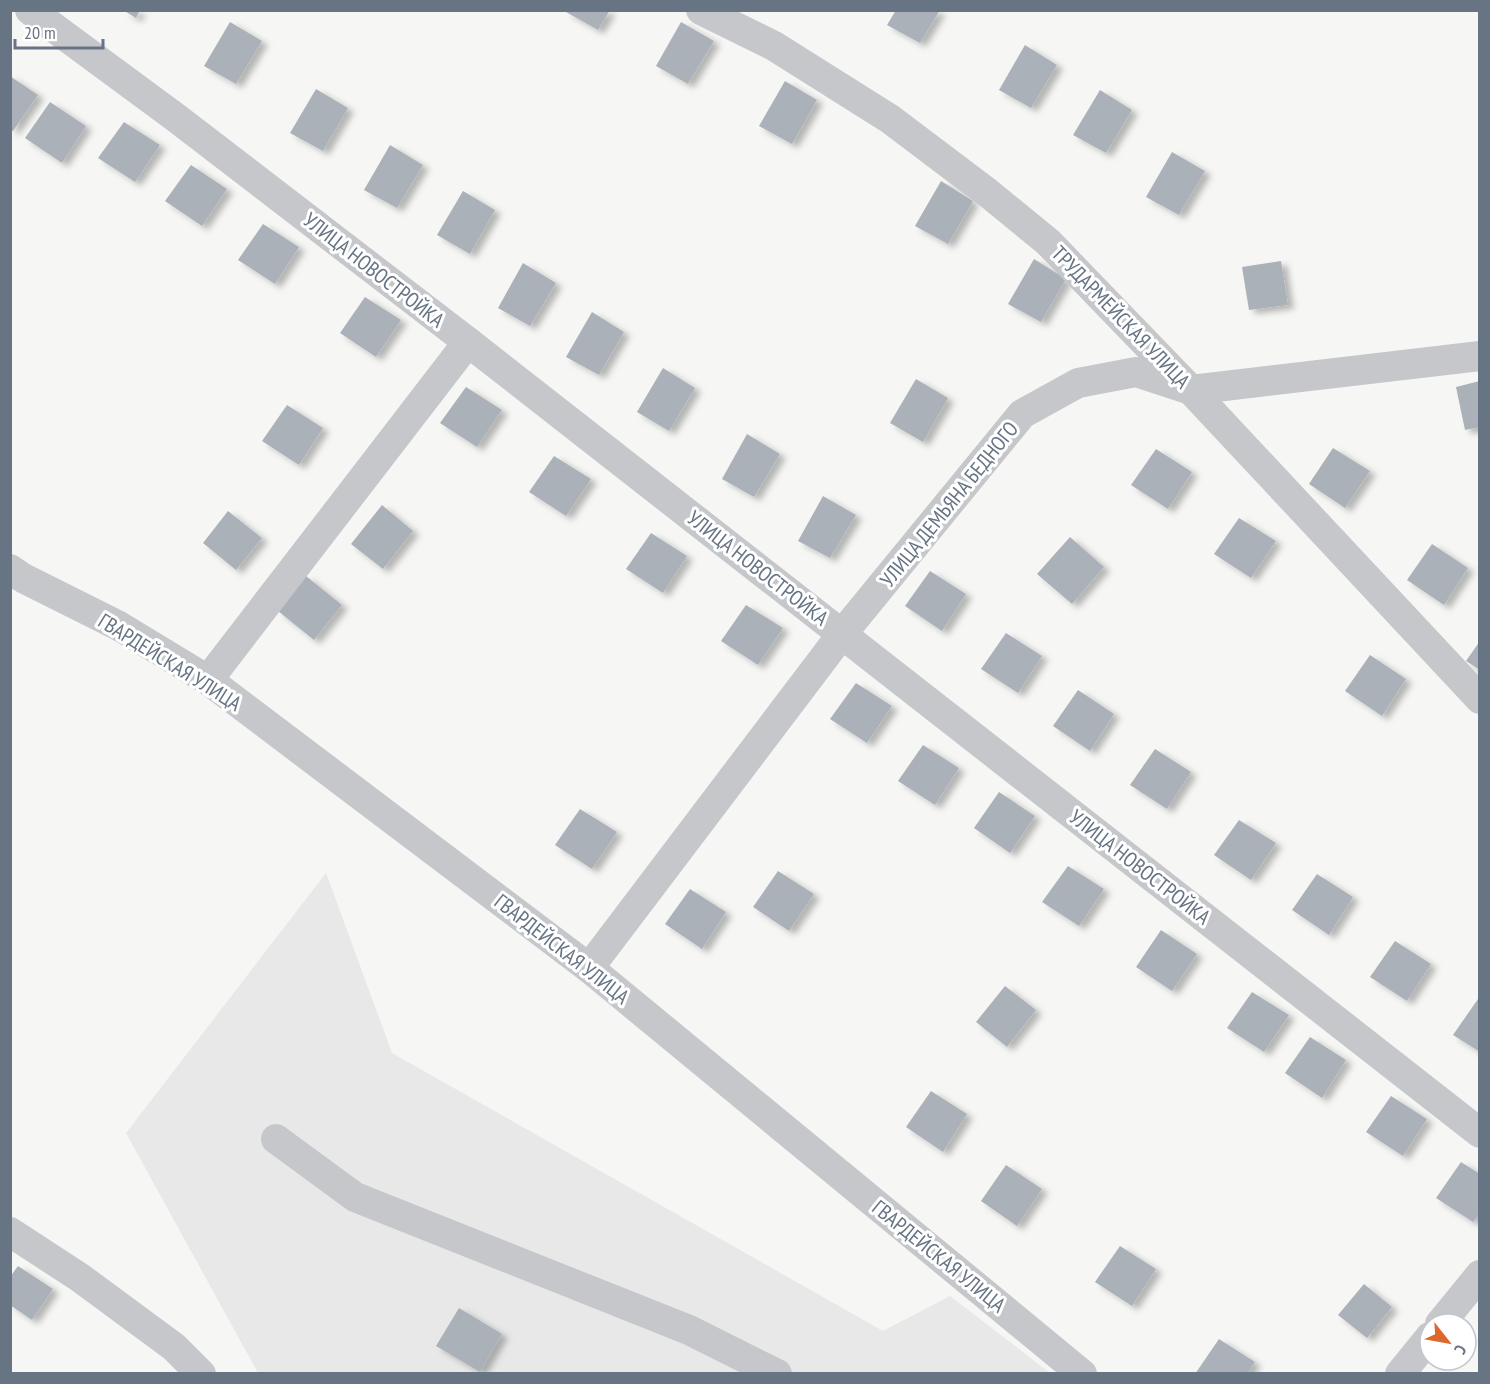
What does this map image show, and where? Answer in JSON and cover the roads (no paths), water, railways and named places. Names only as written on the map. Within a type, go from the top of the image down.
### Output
[{"type":"street","points":[[10,20],[18,10]]},
{"type":"street","name":"УЛИЦА НОВОСТРОЙКА","points":[[30,10],[175,117],[468,342],[1479,1133]]},
{"type":"street","name":"ТРУДАРМЕЙСКАЯ УЛИЦА","points":[[701,10],[774,46],[890,118],[1048,242],[1191,390],[1479,699]]},
{"type":"street","points":[[208,680],[468,342]]},
{"type":"street","name":"УЛИЦА ДЕМЬЯНА БЕДНОГО","points":[[589,968],[842,634],[1022,414],[1078,383],[1136,372],[1191,390],[1479,356]]},
{"type":"street","name":"ГВАРДЕЙСКАЯ УЛИЦА","points":[[10,569],[23,578],[119,626],[208,680],[589,968],[1082,1374]]},
{"type":"street","points":[[276,1139],[355,1197],[689,1330],[777,1374]]},
{"type":"street","points":[[10,1232],[79,1277],[174,1347],[201,1374]]},
{"type":"street","points":[[1450,1312],[1479,1275]]},
{"type":"street","points":[[1400,1374],[1418,1352]]}]
